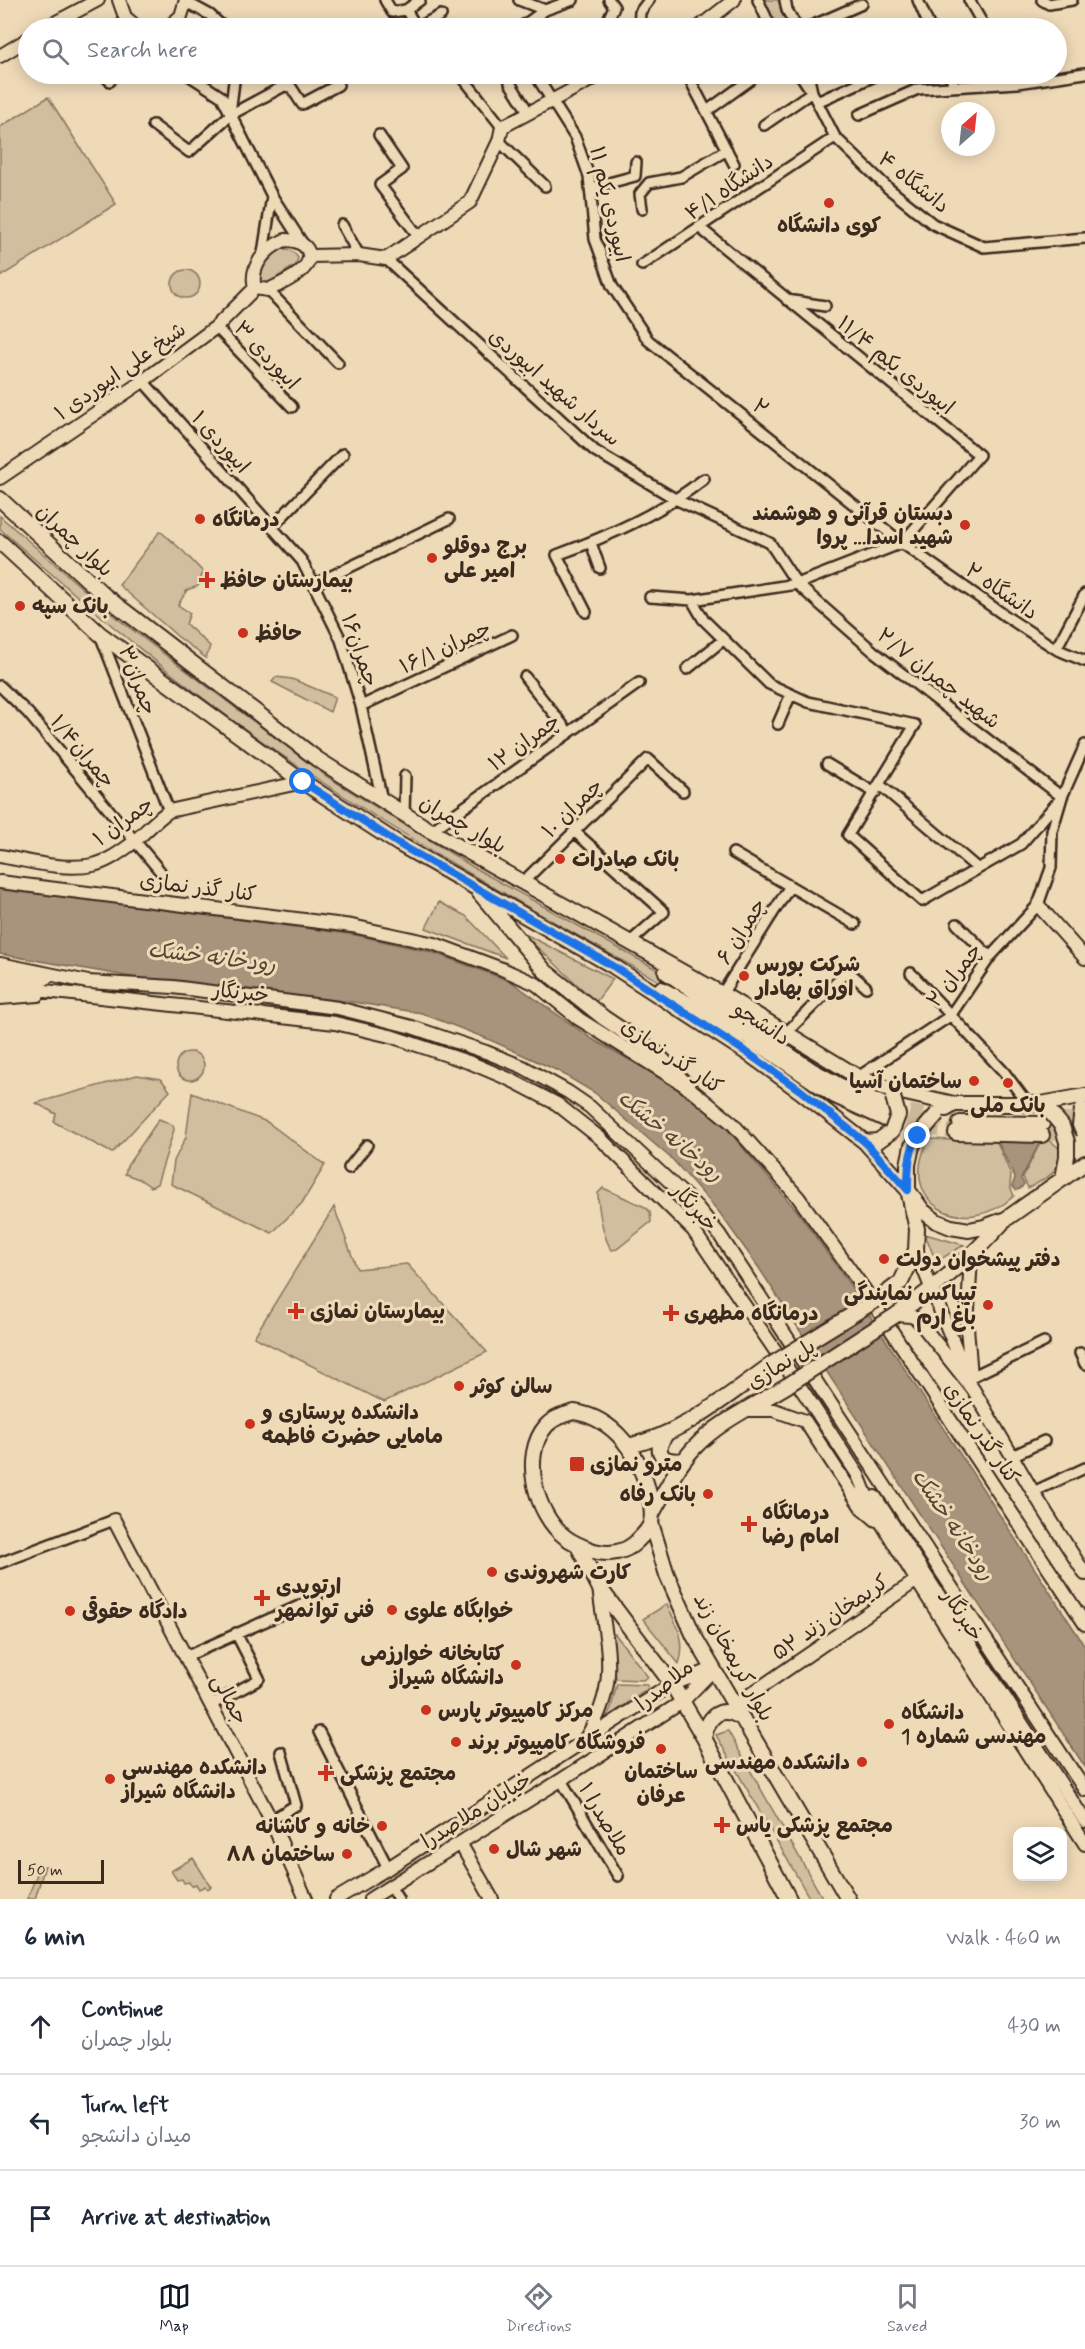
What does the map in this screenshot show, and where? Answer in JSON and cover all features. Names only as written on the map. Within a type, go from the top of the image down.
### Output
[{"type":"main road","points":[[68,18],[98,0]]},
{"type":"main road","points":[[118,0],[125,18]]},
{"type":"main road","points":[[712,18],[734,0]]},
{"type":"main road","points":[[179,18],[186,1]]},
{"type":"main road","points":[[0,56],[18,45]]},
{"type":"main road","points":[[262,289],[255,273],[263,253],[285,240],[291,240],[306,250],[386,259],[470,202],[499,141],[502,127],[552,100],[573,84]]},
{"type":"main road","name":"شیخ علی ابیوردی ۱","points":[[0,478],[143,381],[216,327],[262,289],[296,275],[306,267],[306,250]]},
{"type":"main road","name":"بلوار چمران","points":[[0,499],[105,596],[317,759],[431,831],[722,994],[858,1077],[889,1109],[954,1104]]},
{"type":"main road","points":[[0,542],[100,634],[303,782],[399,844],[613,966],[749,1054],[800,1090],[865,1142],[908,1190],[923,1211],[936,1221],[951,1227],[969,1230],[1005,1219],[1085,1163]]},
{"type":"main road","name":"چمران ۱","points":[[0,856],[65,866],[93,865],[112,858],[135,841],[155,820],[169,811],[303,782]]},
{"type":"main road","name":"کنار گذر نمازی","points":[[0,882],[352,926],[435,944],[536,984],[579,1018],[689,1088],[732,1123],[798,1197],[864,1289],[913,1367],[985,1471],[1085,1624]]},
{"type":"main road","points":[[471,883],[545,971],[604,1018],[656,1053],[689,1088]]},
{"type":"main road","points":[[1038,905],[1085,958]]},
{"type":"main road","name":"دانشجو","points":[[629,943],[684,985],[813,1071],[842,1088],[889,1109]]},
{"type":"main road","points":[[0,964],[88,982]]},
{"type":"main road","name":"دانشجو","points":[[613,966],[684,1000],[736,1029],[835,1096],[889,1109]]},
{"type":"main road","points":[[0,976],[173,987],[338,1008],[412,1027],[486,1052],[523,1067],[590,1107],[697,1207],[719,1234],[1085,1790]]},
{"type":"main road","name":"خبرنگار","points":[[0,986],[286,1016],[390,1036],[471,1063],[511,1080],[557,1104],[600,1138],[693,1230],[717,1263],[858,1475],[869,1502],[1085,1844]]},
{"type":"main road","points":[[0,998],[62,993]]},
{"type":"main road","points":[[908,1190],[908,1165],[912,1146],[936,1114],[954,1104],[1084,1104],[1080,1125],[1084,1132]]},
{"type":"main road","points":[[1035,1104],[1045,1124]]},
{"type":"main road","points":[[865,1142],[878,1141],[889,1109]]},
{"type":"main road","points":[[958,1128],[1045,1124],[1062,1126],[1067,1142],[1067,1156],[1062,1179]]},
{"type":"main road","name":"پل نمازی","points":[[628,1446],[648,1442],[707,1409],[772,1364],[901,1282],[916,1250],[917,1229],[908,1190]]},
{"type":"main road","name":"پل نمازی","points":[[652,1518],[684,1460],[711,1432],[788,1385],[932,1289],[971,1257],[1005,1219]]},
{"type":"main road","points":[[916,1250],[972,1383],[1012,1456],[1085,1574]]},
{"type":"main road","points":[[971,1257],[967,1327],[972,1383]]},
{"type":"main road","points":[[896,1315],[911,1316],[917,1319],[972,1383]]},
{"type":"main road","points":[[747,1410],[774,1410],[805,1421],[862,1508],[884,1526]]},
{"type":"main road","points":[[574,1412],[596,1418],[613,1429],[628,1446],[644,1476],[652,1518],[646,1532],[631,1547],[618,1553],[601,1553],[578,1546],[555,1527],[538,1498],[533,1471],[539,1435],[547,1424],[574,1412]]},
{"type":"main road","points":[[667,1433],[660,1441],[659,1451],[664,1459],[673,1462],[684,1460]]},
{"type":"main road","points":[[858,1475],[877,1500],[1085,1821]]},
{"type":"main road","name":"بلوار کریمخان زند","points":[[652,1518],[667,1575],[694,1636],[848,1899]]},
{"type":"main road","name":"جمالی","points":[[114,1520],[271,1820],[306,1899]]},
{"type":"main road","points":[[578,1546],[599,1587],[672,1684],[704,1738],[789,1899]]},
{"type":"main road","name":"کریمخان زند ۵۲","points":[[735,1705],[917,1580]]},
{"type":"main road","points":[[584,1742],[600,1714],[609,1681],[599,1587]]},
{"type":"main road","name":"ملاصدرا","points":[[584,1742],[672,1684],[714,1669]]},
{"type":"main road","name":"ملاصدرا","points":[[603,1753],[681,1702],[714,1669]]},
{"type":"main road","points":[[704,1738],[709,1722],[716,1714],[727,1711],[743,1719]]},
{"type":"main road","name":"خیابان ملاصدرا","points":[[336,1899],[584,1742]]},
{"type":"main road","name":"خیابان ملاصدرا","points":[[370,1899],[603,1753]]},
{"type":"main road","points":[[460,1843],[492,1899]]},
{"type":"street","points":[[385,0],[392,12],[406,10],[420,0]]},
{"type":"street","points":[[519,0],[545,10]]},
{"type":"street","points":[[533,18],[545,10],[573,0]]},
{"type":"street","points":[[609,0],[614,7],[609,18]]},
{"type":"street","points":[[640,18],[640,12],[649,0]]},
{"type":"street","points":[[758,0],[766,18]]},
{"type":"street","points":[[785,0],[791,18]]},
{"type":"street","points":[[918,0],[926,18]]},
{"type":"street","points":[[969,0],[979,18]]},
{"type":"street","points":[[1042,0],[1049,4],[1071,0]]},
{"type":"street","points":[[186,1],[213,18]]},
{"type":"street","points":[[830,18],[862,4]]},
{"type":"street","points":[[406,10],[411,18]]},
{"type":"street","points":[[435,18],[441,15]]},
{"type":"street","points":[[1067,76],[1085,73]]},
{"type":"street","points":[[202,84],[222,97],[272,196],[306,250]]},
{"type":"street","points":[[230,115],[234,84]]},
{"type":"street","points":[[468,84],[502,127]]},
{"type":"street","points":[[511,84],[529,113]]},
{"type":"street","name":"۱۱ ابیوردی یکم","points":[[542,84],[575,137],[589,176],[595,239],[612,286]]},
{"type":"street","points":[[692,84],[734,164]]},
{"type":"street","points":[[707,111],[744,84]]},
{"type":"street","points":[[807,84],[812,92]]},
{"type":"street","points":[[810,84],[812,92]]},
{"type":"street","points":[[817,102],[857,84]]},
{"type":"street","points":[[859,115],[918,89],[996,84]]},
{"type":"street","points":[[153,125],[189,152],[230,115],[284,86],[291,87],[302,104],[338,85]]},
{"type":"street","points":[[764,125],[812,92]]},
{"type":"street","name":"۴ دانشگاه","points":[[812,92],[835,137],[888,188],[933,224],[984,247],[1085,238]]},
{"type":"street","points":[[379,135],[402,169],[380,184],[419,237]]},
{"type":"street","name":"۴/۱ دانشگاه","points":[[642,265],[835,137]]},
{"type":"street","points":[[499,141],[545,186]]},
{"type":"street","points":[[642,209],[640,195],[649,183],[681,177],[727,150]]},
{"type":"street","points":[[590,188],[635,176],[636,162]]},
{"type":"street","points":[[263,253],[272,196]]},
{"type":"street","points":[[342,225],[359,255]]},
{"type":"street","name":"۱۱/۴ ابیوردی یکم","points":[[700,228],[979,455],[902,543]]},
{"type":"street","name":"سردار شهید ابیوردی","points":[[386,259],[595,452],[677,500],[770,543],[797,585]]},
{"type":"street","name":"۲","points":[[612,286],[648,340],[902,543]]},
{"type":"street","points":[[262,289],[338,363]]},
{"type":"street","points":[[787,300],[825,306]]},
{"type":"street","name":"۳ ابیوردی","points":[[216,327],[292,407]]},
{"type":"street","name":"۱ ابیوردی","points":[[143,381],[272,527]]},
{"type":"street","points":[[272,527],[343,454]]},
{"type":"street","points":[[586,612],[557,555],[591,543],[677,500],[704,479]]},
{"type":"street","points":[[315,584],[449,519]]},
{"type":"street","name":"چمران۱۶","points":[[272,527],[302,561],[341,640],[361,706],[382,800]]},
{"type":"street","points":[[591,543],[600,568]]},
{"type":"street","points":[[650,597],[692,600],[797,585],[902,543]]},
{"type":"street","name":"۲ دانشگاه","points":[[902,543],[1006,617],[1056,649],[1085,661]]},
{"type":"street","name":"۲/۷ شهید چمران","points":[[797,585],[873,651],[1062,797]]},
{"type":"street","points":[[1056,649],[1085,594]]},
{"type":"street","points":[[692,600],[704,619],[723,640],[769,684],[808,702],[915,724],[848,835],[922,902],[1021,844],[1062,797]]},
{"type":"street","name":"چمران۳","points":[[100,634],[169,811]]},
{"type":"street","name":"۱۶/۱ چمران","points":[[361,706],[512,635]]},
{"type":"street","points":[[687,669],[723,640]]},
{"type":"street","points":[[525,677],[569,733]]},
{"type":"street","name":"۱۲ چمران","points":[[431,831],[639,683]]},
{"type":"street","name":"چمران۱/۴","points":[[0,686],[28,713],[159,871]]},
{"type":"street","points":[[778,724],[791,694]]},
{"type":"street","points":[[1038,905],[1051,868],[1052,831],[1062,797],[1085,745]]},
{"type":"street","name":"۱۰ چمران","points":[[522,883],[648,759],[683,790]]},
{"type":"street","points":[[827,764],[877,789],[928,826],[977,868]]},
{"type":"street","points":[[404,814],[405,776]]},
{"type":"street","points":[[574,831],[664,912],[629,943]]},
{"type":"street","points":[[734,854],[855,924]]},
{"type":"street","name":"۶ چمران","points":[[722,994],[790,886]]},
{"type":"street","name":"۲ چمران","points":[[858,1077],[950,1016],[990,957],[1038,905]]},
{"type":"street","points":[[957,924],[990,957]]},
{"type":"street","points":[[785,1034],[848,970],[866,987]]},
{"type":"street","points":[[911,973],[1035,1104]]},
{"type":"street","points":[[349,1168],[368,1145]]},
{"type":"street","points":[[972,1383],[1044,1342]]},
{"type":"street","points":[[1080,1353],[1085,1364]]},
{"type":"street","points":[[1012,1456],[1044,1441]]},
{"type":"street","points":[[1033,1491],[1085,1468]]},
{"type":"street","points":[[0,1563],[114,1520]]},
{"type":"street","points":[[185,1657],[317,1598]]},
{"type":"street","points":[[211,1705],[259,1678],[236,1633]]},
{"type":"street","points":[[319,1732],[388,1868]]},
{"type":"street","points":[[271,1820],[296,1805],[281,1752]]},
{"type":"street","name":"۱ ملاصدرا","points":[[561,1780],[618,1876]]},
{"type":"street","points":[[390,1886],[398,1899]]},
{"type":"shaded area","points":[[763,0],[778,0],[785,18],[773,18]]},
{"type":"shaded area","points":[[48,97],[116,204],[0,277],[0,127]]},
{"type":"shaded area","points":[[280,248],[294,253],[298,258],[296,265],[265,285],[261,285],[261,269]]},
{"type":"shaded area","points":[[186,270],[196,274],[200,284],[196,294],[186,298],[176,294],[172,284],[176,274]]},
{"type":"shaded area","points":[[0,516],[114,616],[326,776],[473,867],[663,973],[736,1025],[458,866],[295,764],[180,681],[71,591],[0,529]]},
{"type":"shaded area","points":[[160,531],[203,572],[198,586],[187,590],[178,605],[190,613],[186,624],[210,646],[206,658],[119,585]]},
{"type":"shaded area","points":[[276,677],[292,679],[335,697],[330,712],[272,682]]},
{"type":"shaded area","points":[[439,902],[466,916],[506,958],[426,928]]},
{"type":"shaded area","points":[[521,932],[613,979],[596,1002]]},
{"type":"shaded area","points":[[190,1052],[200,1056],[204,1066],[200,1076],[190,1080],[180,1076],[176,1066],[180,1056]]},
{"type":"shaded area","points":[[137,1075],[161,1079],[170,1091],[112,1153],[54,1122],[56,1114],[36,1103]]},
{"type":"shaded area","points":[[192,1093],[267,1122],[325,1165],[302,1203],[272,1233],[171,1184],[174,1161],[186,1137]]},
{"type":"shaded area","points":[[159,1119],[173,1125],[174,1130],[157,1184],[151,1187],[125,1174],[127,1166]]},
{"type":"shaded area","points":[[929,1139],[997,1142],[1011,1175],[1010,1186],[1014,1196],[995,1209],[975,1215],[956,1215],[940,1209],[928,1198],[921,1182],[921,1162]]},
{"type":"shaded area","points":[[1041,1141],[1051,1141],[1061,1150],[1059,1158],[1051,1174],[1028,1188],[1023,1177]]},
{"type":"shaded area","points":[[603,1188],[645,1207],[650,1212],[651,1222],[617,1249],[612,1250],[606,1239],[600,1214],[598,1193]]},
{"type":"shaded area","points":[[334,1207],[357,1269],[407,1264],[487,1352],[384,1402],[254,1337]]},
{"type":"shaded area","points":[[925,1234],[964,1245],[936,1262]]},
{"type":"shaded area","points":[[667,1604],[681,1640],[679,1664],[643,1619]]},
{"type":"shaded area","points":[[615,1634],[648,1677],[643,1680],[616,1679],[612,1636]]},
{"type":"shaded area","points":[[617,1684],[647,1685],[649,1688],[606,1718],[611,1708]]},
{"type":"shaded area","points":[[728,1731],[823,1899],[810,1899],[716,1735]]},
{"type":"shaded area","points":[[193,1858],[211,1887],[207,1889],[205,1886],[199,1889],[196,1884],[191,1886],[189,1882],[184,1883],[182,1879],[177,1880],[171,1871]]},
{"type":"shaded area","points":[[45,1866],[35,1899],[27,1899],[39,1869]]},
{"type":"water","name":"رودخانه خشک","points":[[0,888],[356,935],[434,953],[510,981],[592,1039],[659,1076],[708,1107],[798,1212],[850,1285],[1085,1646],[1085,1767],[759,1268],[719,1212],[673,1160],[595,1093],[558,1071],[488,1039],[421,1013],[346,1001],[167,983],[0,954]]},
{"type":"water","points":[[998,1142],[1040,1142],[1021,1179],[1024,1184],[1020,1189],[1016,1190],[1012,1186],[1015,1178]]},
{"type":"tunnel","points":[[889,1107],[960,1123]]},
{"type":"tunnel","points":[[1042,1124],[1085,1117]]},
{"type":"tunnel","points":[[885,1119],[956,1133]]},
{"type":"tunnel","points":[[1042,1135],[1085,1128]]},
{"type":"place","name":"کوی دانشگاه","points":[[829,203]]},
{"type":"place","name":"درمانگاه","points":[[200,519]]},
{"type":"place","name":"دبستان قرآنی و هوشمند شهید اسدا... پروا","points":[[965,525]]},
{"type":"place","name":"برج دوقلو امیر علی","points":[[432,558]]},
{"type":"place","name":"بیمارستان حافظ","points":[[207,580]]},
{"type":"place","name":"بانک سپه","points":[[20,606]]},
{"type":"place","name":"حافظ","points":[[243,633]]},
{"type":"place","name":"بانک صادرات","points":[[560,859]]},
{"type":"place","name":"شرکت بورس اوراق بهادار","points":[[744,976]]},
{"type":"place","name":"ساختمان آسیا","points":[[974,1081]]},
{"type":"place","name":"بانک ملی","points":[[1008,1083]]},
{"type":"place","name":"دفتر پیشخوان دولت","points":[[884,1259]]},
{"type":"place","name":"تیپاکس نمایندگی باغ ارم","points":[[988,1305]]},
{"type":"place","name":"بیمارستان نمازی","points":[[296,1311]]},
{"type":"place","name":"درمانگاه مطهری","points":[[671,1313]]},
{"type":"place","name":"سالن کوثر","points":[[459,1386]]},
{"type":"place","name":"دانشکده پرستاری و مامایی حضرت فاطمه","points":[[250,1424]]},
{"type":"place","name":"مترو نمازی","points":[[577,1464]]},
{"type":"place","name":"بانک رفاه","points":[[708,1494]]},
{"type":"place","name":"درمانگاه امام رضا","points":[[749,1524]]},
{"type":"place","name":"کارت شهروندی","points":[[492,1572]]},
{"type":"place","name":"ارتوپدی فنی توانمهر","points":[[262,1598]]},
{"type":"place","name":"خوابگاه علوی","points":[[392,1610]]},
{"type":"place","name":"دادگاه حقوقی","points":[[70,1611]]},
{"type":"place","name":"کتابخانه خوارزمی دانشگاه شیراز","points":[[516,1665]]},
{"type":"place","name":"مرکز کامپیوتر پارس","points":[[426,1710]]},
{"type":"place","name":"دانشگاه مهندسی شماره 1","points":[[889,1724]]},
{"type":"place","name":"فروشگاه کامپیوتر برند","points":[[456,1742]]},
{"type":"place","name":"ساختمان عرفان","points":[[661,1749]]},
{"type":"place","name":"دانشکده مهندسی","points":[[862,1762]]},
{"type":"place","name":"مجتمع پزشکی","points":[[326,1773]]},
{"type":"place","name":"دانشکده مهندسی دانشگاه شیراز","points":[[110,1779]]},
{"type":"place","name":"مجتمع پزشکی یاس","points":[[722,1825]]},
{"type":"place","name":"خانه و کاشانه","points":[[382,1826]]},
{"type":"place","name":"شهر شال","points":[[494,1849]]},
{"type":"place","name":"ساختمان ۸۸","points":[[347,1854]]},
{"type":"route","points":[[303,782],[399,844],[613,966],[749,1054],[800,1090],[865,1142],[908,1190],[908,1165],[912,1146],[918,1136]]}]
